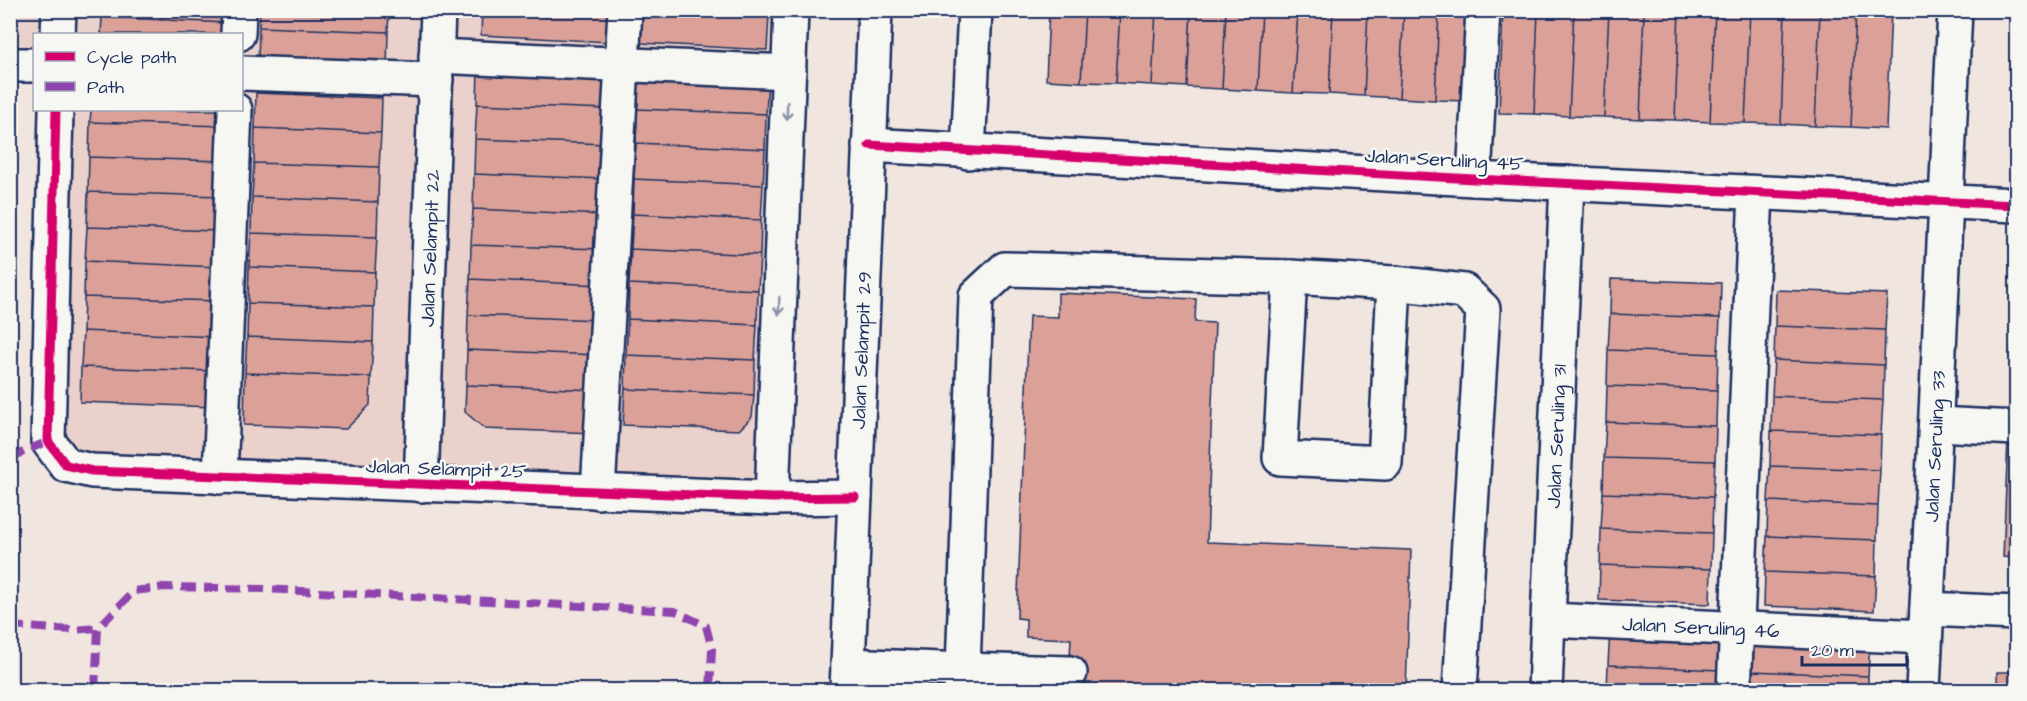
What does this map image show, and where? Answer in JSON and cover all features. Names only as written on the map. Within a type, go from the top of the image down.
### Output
[{"type":"street","points":[[58,33],[59,10]]},
{"type":"street","points":[[238,10],[238,33]]},
{"type":"street","name":"Jalan Selampit 22","points":[[421,485],[438,10]]},
{"type":"street","points":[[598,492],[624,10]]},
{"type":"street","points":[[772,498],[791,10]]},
{"type":"street","name":"Jalan Selampit 29","points":[[847,678],[875,10]]},
{"type":"street","points":[[968,152],[975,10]]},
{"type":"street","points":[[1474,179],[1483,10]]},
{"type":"street","name":"Jalan Seruling 33","points":[[1923,690],[1955,10]]},
{"type":"street","points":[[243,73],[622,64],[789,72]]},
{"type":"street","points":[[10,65],[33,65]]},
{"type":"street","name":"Jalan Selampit 25","points":[[56,111],[48,441],[66,465],[93,471],[220,477],[772,498],[855,498]]},
{"type":"street","points":[[220,477],[235,111]]},
{"type":"street","name":"Jalan Seruling 45","points":[[869,145],[1474,179],[2016,205]]},
{"type":"street","name":"Jalan Seruling 31","points":[[1545,690],[1567,183]]},
{"type":"street","points":[[1734,690],[1756,193]]},
{"type":"street","points":[[962,680],[976,296],[1005,269],[1290,277],[1394,283],[1464,291],[1483,309],[1460,690]]},
{"type":"street","points":[[1290,277],[1280,458],[1384,463],[1394,283]]},
{"type":"street","points":[[1936,424],[2016,428]]},
{"type":"street","name":"Jalan Seruling 46","points":[[1549,620],[1737,628],[1926,623],[2016,613]]},
{"type":"street","points":[[847,678],[962,680],[1070,673]]},
{"type":"shaded area","points":[[11,11],[777,11],[759,482],[102,456],[73,451],[62,436],[70,111],[243,111],[243,33],[33,33],[33,55],[11,54]]},
{"type":"building","points":[[102,10],[228,10],[227,23],[102,17]]},
{"type":"building","points":[[260,10],[389,10],[388,32],[259,27]]},
{"type":"building","points":[[482,10],[611,10],[609,42],[481,35]]},
{"type":"building","points":[[643,10],[769,15],[767,50],[641,43]]},
{"type":"building","points":[[686,10],[770,10],[769,15]]},
{"type":"building","points":[[1049,10],[1085,10],[1081,82],[1046,80]]},
{"type":"building","points":[[1085,10],[1120,10],[1116,83],[1081,82]]},
{"type":"building","points":[[1120,10],[1156,10],[1152,85],[1116,83]]},
{"type":"building","points":[[1156,10],[1191,10],[1187,87],[1152,85]]},
{"type":"building","points":[[1191,10],[1226,10],[1222,89],[1187,87]]},
{"type":"building","points":[[1226,10],[1262,10],[1258,91],[1222,89]]},
{"type":"building","points":[[1262,10],[1298,10],[1293,93],[1258,91]]},
{"type":"building","points":[[1298,10],[1333,10],[1329,94],[1293,93]]},
{"type":"building","points":[[1333,10],[1368,10],[1364,96],[1329,94]]},
{"type":"building","points":[[1368,10],[1404,10],[1399,98],[1364,96]]},
{"type":"building","points":[[1404,10],[1439,10],[1435,100],[1399,98]]},
{"type":"building","points":[[1439,10],[1475,10],[1470,101],[1435,100]]},
{"type":"building","points":[[1503,10],[1538,10],[1534,114],[1499,113]]},
{"type":"building","points":[[1538,10],[1574,10],[1569,116],[1534,114]]},
{"type":"building","points":[[1574,10],[1609,10],[1604,117],[1569,116]]},
{"type":"building","points":[[1609,10],[1644,10],[1640,119],[1604,117]]},
{"type":"building","points":[[1644,10],[1679,10],[1675,120],[1640,119]]},
{"type":"building","points":[[1679,10],[1715,10],[1710,122],[1675,120]]},
{"type":"building","points":[[1715,10],[1750,10],[1745,123],[1710,122]]},
{"type":"building","points":[[1750,10],[1785,10],[1781,124],[1745,123]]},
{"type":"building","points":[[1785,10],[1820,10],[1815,126],[1781,124]]},
{"type":"building","points":[[1820,10],[1856,10],[1851,127],[1815,126]]},
{"type":"building","points":[[1856,10],[1891,10],[1886,129],[1851,127]]},
{"type":"building","points":[[102,17],[227,23],[227,33],[101,33]]},
{"type":"building","points":[[2016,17],[2016,134],[2011,134]]},
{"type":"building","points":[[259,27],[388,32],[387,67],[258,62]]},
{"type":"building","points":[[478,69],[609,74],[608,109],[477,104]]},
{"type":"building","points":[[639,74],[768,79],[766,114],[637,109]]},
{"type":"building","points":[[256,93],[382,98],[381,133],[255,128]]},
{"type":"building","points":[[477,104],[608,109],[606,144],[475,139]]},
{"type":"building","points":[[637,109],[766,114],[765,149],[636,143]]},
{"type":"building","points":[[91,111],[224,111],[223,126],[90,122]]},
{"type":"building","points":[[90,122],[223,126],[222,161],[89,157]]},
{"type":"building","points":[[255,128],[381,133],[379,167],[254,163]]},
{"type":"building","points":[[475,139],[606,144],[605,179],[474,174]]},
{"type":"building","points":[[636,143],[765,149],[763,185],[634,179]]},
{"type":"building","points":[[89,157],[222,161],[220,196],[88,192]]},
{"type":"building","points":[[254,163],[379,167],[378,202],[252,197]]},
{"type":"building","points":[[474,174],[605,179],[603,215],[473,209]]},
{"type":"building","points":[[634,179],[763,185],[761,220],[633,214]]},
{"type":"building","points":[[88,192],[220,196],[219,231],[87,227]]},
{"type":"building","points":[[252,197],[378,202],[377,237],[251,233]]},
{"type":"building","points":[[473,209],[603,215],[602,249],[471,245]]},
{"type":"building","points":[[633,214],[761,220],[760,255],[631,249]]},
{"type":"building","points":[[87,227],[219,231],[218,267],[85,261]]},
{"type":"building","points":[[251,233],[377,237],[375,272],[249,267]]},
{"type":"building","points":[[471,245],[602,249],[601,285],[470,279]]},
{"type":"building","points":[[631,249],[760,255],[758,290],[629,284]]},
{"type":"building","points":[[85,261],[218,267],[217,301],[84,297]]},
{"type":"building","points":[[249,267],[375,272],[374,307],[248,303]]},
{"type":"building","points":[[470,279],[601,285],[599,320],[468,315]]},
{"type":"building","points":[[1611,279],[1721,283],[1720,318],[1610,314]]},
{"type":"building","points":[[629,284],[758,290],[757,325],[628,319]]},
{"type":"building","points":[[2015,286],[2016,409],[2010,409]]},
{"type":"building","points":[[1776,290],[1887,294],[1885,330],[1775,326]]},
{"type":"building","points":[[1058,293],[1196,299],[1195,322],[1215,323],[1207,542],[1411,550],[1406,690],[1068,690],[1071,639],[1026,637],[1026,619],[1017,618],[1029,316],[1058,317]]},
{"type":"building","points":[[84,297],[217,301],[216,337],[83,331]]},
{"type":"building","points":[[248,303],[374,307],[373,342],[247,337]]},
{"type":"building","points":[[1610,314],[1720,318],[1718,354],[1608,350]]},
{"type":"building","points":[[468,315],[599,320],[598,355],[467,350]]},
{"type":"building","points":[[628,319],[757,325],[755,360],[626,355]]},
{"type":"building","points":[[1775,326],[1885,330],[1884,365],[1774,360]]},
{"type":"building","points":[[83,331],[216,337],[214,371],[81,367]]},
{"type":"building","points":[[247,337],[373,342],[371,377],[245,373]]},
{"type":"building","points":[[467,350],[598,355],[596,390],[466,385]]},
{"type":"building","points":[[1608,350],[1718,354],[1717,390],[1607,386]]},
{"type":"building","points":[[626,355],[755,360],[754,395],[625,389]]},
{"type":"building","points":[[1774,360],[1884,365],[1883,400],[1772,396]]},
{"type":"building","points":[[81,367],[214,371],[213,407],[80,402]]},
{"type":"building","points":[[245,373],[371,377],[370,405],[346,429],[244,425]]},
{"type":"building","points":[[466,385],[596,390],[595,433],[485,429],[465,412]]},
{"type":"building","points":[[1607,386],[1717,390],[1716,426],[1606,422]]},
{"type":"building","points":[[625,389],[754,395],[752,417],[739,430],[623,425]]},
{"type":"building","points":[[1772,396],[1883,400],[1881,435],[1771,431]]},
{"type":"building","points":[[1606,422],[1716,426],[1715,461],[1604,458]]},
{"type":"building","points":[[1771,431],[1881,435],[1880,470],[1770,466]]},
{"type":"building","points":[[2008,438],[2016,438],[2016,558],[2003,557]]},
{"type":"building","points":[[1604,458],[1715,461],[1713,497],[1603,493]]},
{"type":"building","points":[[1770,466],[1880,470],[1878,506],[1768,501]]},
{"type":"building","points":[[1603,493],[1713,497],[1712,533],[1601,529]]},
{"type":"building","points":[[1768,501],[1878,506],[1877,540],[1767,536]]},
{"type":"building","points":[[1601,529],[1712,533],[1711,569],[1600,565]]},
{"type":"building","points":[[1767,536],[1877,540],[1876,576],[1765,572]]},
{"type":"building","points":[[1600,565],[1711,569],[1710,604],[1599,600]]},
{"type":"building","points":[[1765,572],[1876,576],[1874,611],[1764,606]]},
{"type":"building","points":[[1610,629],[1721,635],[1719,670],[1608,665]]},
{"type":"building","points":[[1754,636],[1870,640],[1868,676],[1753,671]]},
{"type":"building","points":[[1608,665],[1719,670],[1718,690],[1607,690]]},
{"type":"building","points":[[1753,671],[1868,676],[1868,690],[1752,690]]},
{"type":"building","points":[[1997,672],[2016,672],[2016,690],[1997,690]]},
{"type":"marked path","points":[[10,458],[48,441]]},
{"type":"marked path","points":[[95,690],[98,628],[134,591],[165,587],[265,589],[675,611],[706,626],[712,649],[710,690]]},
{"type":"marked path","points":[[10,626],[73,630],[98,628]]},
{"type":"cycle path","points":[[56,111],[48,441],[66,465],[92,471],[772,498],[855,497]]},
{"type":"cycle path","points":[[869,145],[1474,179],[2016,205]]}]
